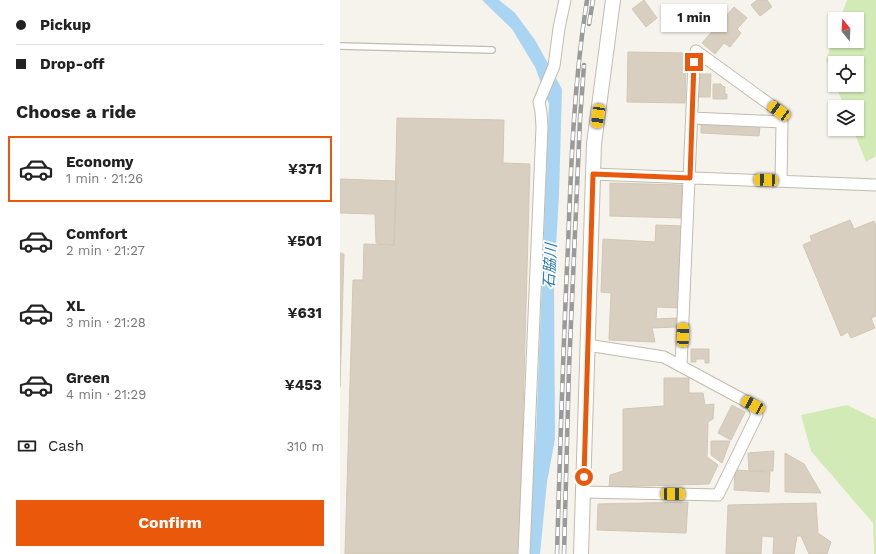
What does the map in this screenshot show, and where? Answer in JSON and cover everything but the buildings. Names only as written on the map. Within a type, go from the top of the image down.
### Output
[{"type":"street","points":[[524,554],[542,127],[539,102],[554,66],[559,28],[565,0]]},
{"type":"street","points":[[581,554],[594,144],[614,0]]},
{"type":"street","points":[[682,366],[695,57],[779,111],[782,122],[781,181]]},
{"type":"street","points":[[692,118],[782,122]]},
{"type":"street","points":[[593,174],[876,185]]},
{"type":"street","points":[[584,492],[718,495],[757,415],[753,405],[664,357],[587,345]]},
{"type":"lane","points":[[340,46],[492,50]]},
{"type":"green space","points":[[847,0],[876,0],[876,156],[866,162],[856,136],[864,136],[864,100],[841,100],[839,92],[864,92],[864,56],[828,56],[828,65],[826,60],[830,48],[864,48],[864,12],[843,12]]},
{"type":"green space","points":[[847,405],[876,419],[876,554],[874,554],[873,523],[811,451],[801,415]]},
{"type":"water","name":"石脇川","points":[[482,0],[499,0],[515,13],[535,40],[562,89],[559,195],[554,281],[555,439],[547,482],[540,554],[528,554],[530,499],[536,435],[549,104],[535,67],[512,29]]},
{"type":"railway","points":[[557,554],[572,154],[576,92],[587,0]]},
{"type":"railway","points":[[589,24],[593,0]]},
{"type":"railway","points":[[564,554],[569,368],[580,120],[584,65]]},
{"type":"route","points":[[584,477],[593,174],[690,178],[694,62]]}]
